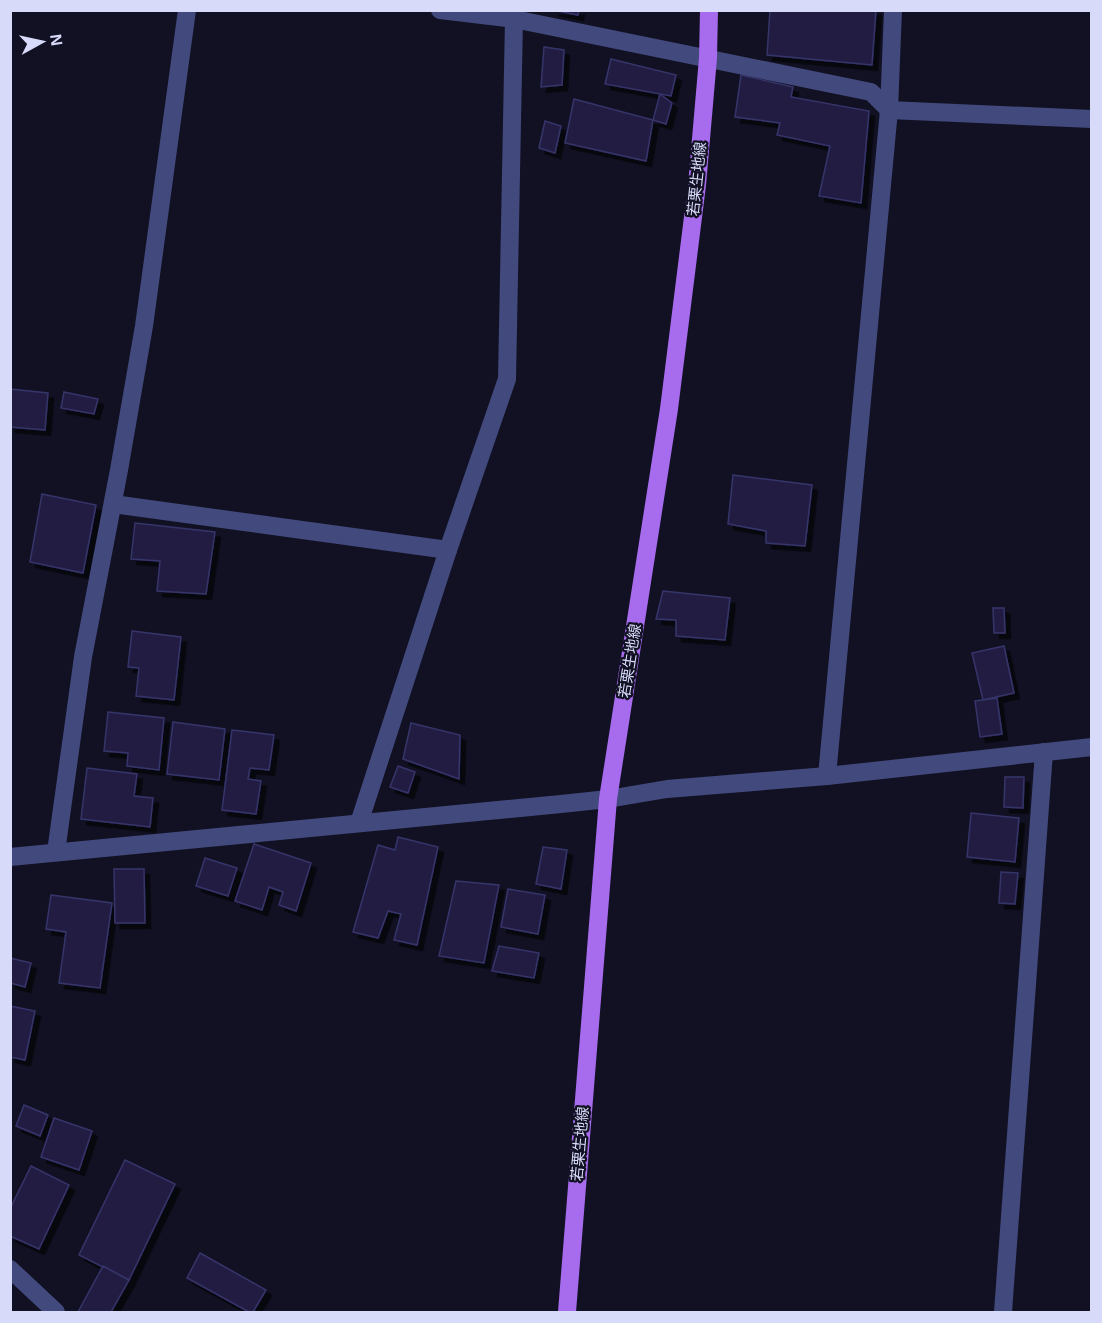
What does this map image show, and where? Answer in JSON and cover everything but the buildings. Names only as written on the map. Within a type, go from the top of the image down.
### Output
[{"type":"main road","name":"若栗生地線","points":[[567,1312],[608,799],[669,409],[697,185],[708,58],[709,10]]},
{"type":"street","points":[[56,852],[83,657],[144,326],[187,10]]},
{"type":"street","points":[[440,10],[514,19],[871,92],[889,110],[1092,119]]},
{"type":"street","points":[[827,776],[889,110],[893,10]]},
{"type":"street","points":[[359,823],[448,550],[507,379],[514,19]]},
{"type":"street","points":[[113,504],[448,550]]},
{"type":"street","points":[[10,857],[608,799],[667,789],[827,776],[1092,747]]},
{"type":"street","points":[[1003,1312],[1044,752]]},
{"type":"street","points":[[10,1269],[56,1312]]}]
